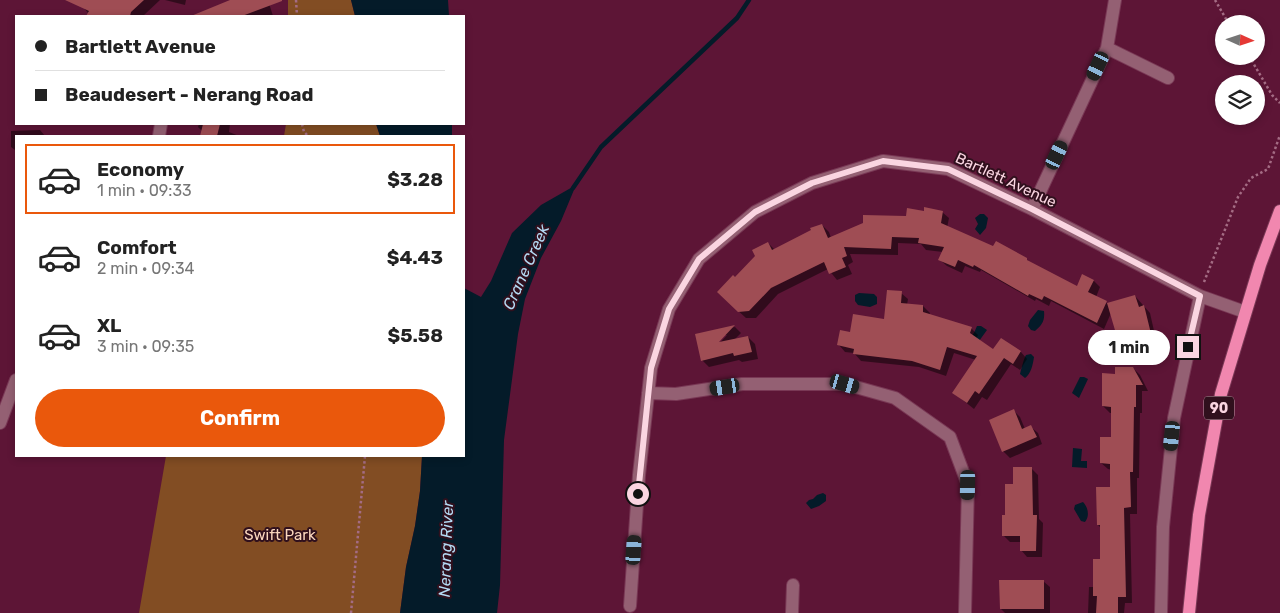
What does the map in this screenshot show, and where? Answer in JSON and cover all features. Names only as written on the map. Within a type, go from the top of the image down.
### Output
[{"type":"main road","name":"90","points":[[1189,613],[1199,515],[1221,394],[1260,265],[1280,211]]},
{"type":"street","points":[[1032,209],[1107,48],[1115,0]]},
{"type":"street","points":[[1107,48],[1168,78]]},
{"type":"street","name":"Bartlett Avenue","points":[[630,606],[639,475],[651,368],[669,309],[699,259],[755,212],[812,183],[883,161],[948,169],[1032,209],[1200,296],[1245,312]]},
{"type":"street","points":[[1161,613],[1163,527],[1174,418],[1195,312],[1200,296]]},
{"type":"street","points":[[0,423],[15,383]]},
{"type":"street","points":[[648,393],[676,394],[742,384],[845,384],[895,398],[950,437],[968,485],[965,613]]},
{"type":"street","points":[[792,613],[793,585]]},
{"type":"path","points":[[296,0],[297,15]]},
{"type":"path","points":[[1215,0],[1224,15]]},
{"type":"path","points":[[1254,65],[1272,95],[1280,103]]},
{"type":"path","points":[[1200,296],[1206,274],[1238,197],[1251,178],[1268,168],[1280,135]]},
{"type":"path","points":[[351,613],[365,457]]},
{"type":"green space","points":[[288,0],[351,0],[355,15],[288,15]]},
{"type":"green space","points":[[286,125],[376,125],[380,135],[284,135]]},
{"type":"green space","name":"Swift Park","points":[[166,457],[422,457],[420,491],[406,567],[400,613],[139,613]]},
{"type":"water","points":[[351,0],[448,0],[449,15],[355,15]]},
{"type":"water","points":[[376,125],[452,125],[452,135],[380,135]]},
{"type":"water","name":"Nerang River","points":[[576,185],[561,221],[541,258],[525,299],[518,334],[504,440],[500,585],[497,613],[400,613],[406,567],[420,491],[422,457],[465,457],[465,289],[481,297],[491,281],[512,233],[541,205]]},
{"type":"water","points":[[980,214],[984,214],[988,218],[986,228],[980,235],[975,229],[978,224],[975,218]]},
{"type":"water","points":[[859,293],[874,294],[877,297],[877,304],[870,307],[858,305],[855,301],[855,295]]},
{"type":"water","points":[[1038,310],[1044,311],[1044,318],[1041,325],[1035,331],[1031,330],[1028,326]]},
{"type":"water","points":[[977,326],[987,330],[974,348],[969,339]]},
{"type":"water","points":[[1031,354],[1034,357],[1032,366],[1025,378],[1020,374],[1023,361],[1026,355]]},
{"type":"water","points":[[1080,377],[1088,379],[1079,398],[1072,393]]},
{"type":"water","points":[[1073,448],[1082,449],[1081,461],[1087,461],[1087,468],[1072,467]]},
{"type":"water","points":[[823,493],[826,495],[826,501],[811,509],[806,503]]},
{"type":"water","points":[[1083,502],[1088,512],[1085,522],[1081,521],[1074,509],[1075,505]]},
{"type":"building","points":[[65,0],[144,0],[130,15],[87,15],[89,11]]},
{"type":"building","points":[[230,0],[282,0],[245,15],[193,15]]},
{"type":"building","points":[[203,125],[220,125],[217,135],[200,135]]},
{"type":"building","points":[[924,207],[943,211],[941,223],[993,246],[996,241],[1027,258],[1027,260],[1077,286],[1082,274],[1094,280],[1088,292],[1107,301],[1097,323],[1044,296],[1042,300],[1029,294],[1028,296],[974,265],[973,267],[958,260],[955,267],[938,260],[944,247],[918,243],[919,238],[892,237],[891,249],[844,247],[847,256],[842,258],[846,267],[829,274],[824,262],[771,288],[749,311],[738,312],[717,292],[755,256],[752,250],[768,242],[772,250],[811,230],[810,228],[822,224],[828,238],[863,223],[863,215],[906,216],[907,208],[924,211]]},
{"type":"building","points":[[887,290],[902,291],[901,303],[923,305],[923,312],[972,327],[970,333],[993,349],[1001,338],[1021,351],[1013,364],[1004,358],[979,394],[975,391],[967,403],[952,393],[977,356],[947,347],[940,370],[912,361],[853,354],[854,349],[837,345],[840,330],[850,332],[853,314],[884,319]]},
{"type":"building","points":[[1135,295],[1139,307],[1144,305],[1154,346],[1129,353],[1124,335],[1117,337],[1107,303]]},
{"type":"building","points":[[735,325],[719,342],[748,336],[752,352],[734,356],[733,353],[701,361],[695,334]]},
{"type":"building","points":[[1115,367],[1133,367],[1143,385],[1136,385],[1133,472],[1130,472],[1131,507],[1124,508],[1126,597],[1118,597],[1118,613],[1096,613],[1097,596],[1093,596],[1093,559],[1100,559],[1100,525],[1097,525],[1096,487],[1110,487],[1110,464],[1100,463],[1100,437],[1111,437],[1111,407],[1102,406],[1102,373],[1115,374]]},
{"type":"building","points":[[1014,409],[1022,429],[1031,425],[1037,437],[1002,452],[989,420]]},
{"type":"building","points":[[1013,467],[1032,467],[1033,515],[1037,515],[1036,551],[1020,551],[1020,536],[1002,536],[1002,515],[1005,515],[1005,484],[1013,484]]},
{"type":"building","points":[[999,580],[1044,580],[1044,609],[1000,609]]},
{"type":"waterway","name":"Crane Creek","points":[[573,188],[601,147],[737,18],[749,0]]},
{"type":"route","points":[[638,494],[651,368],[669,309],[699,259],[755,212],[812,183],[883,161],[948,169],[1032,209],[1200,296],[1188,347]]}]
